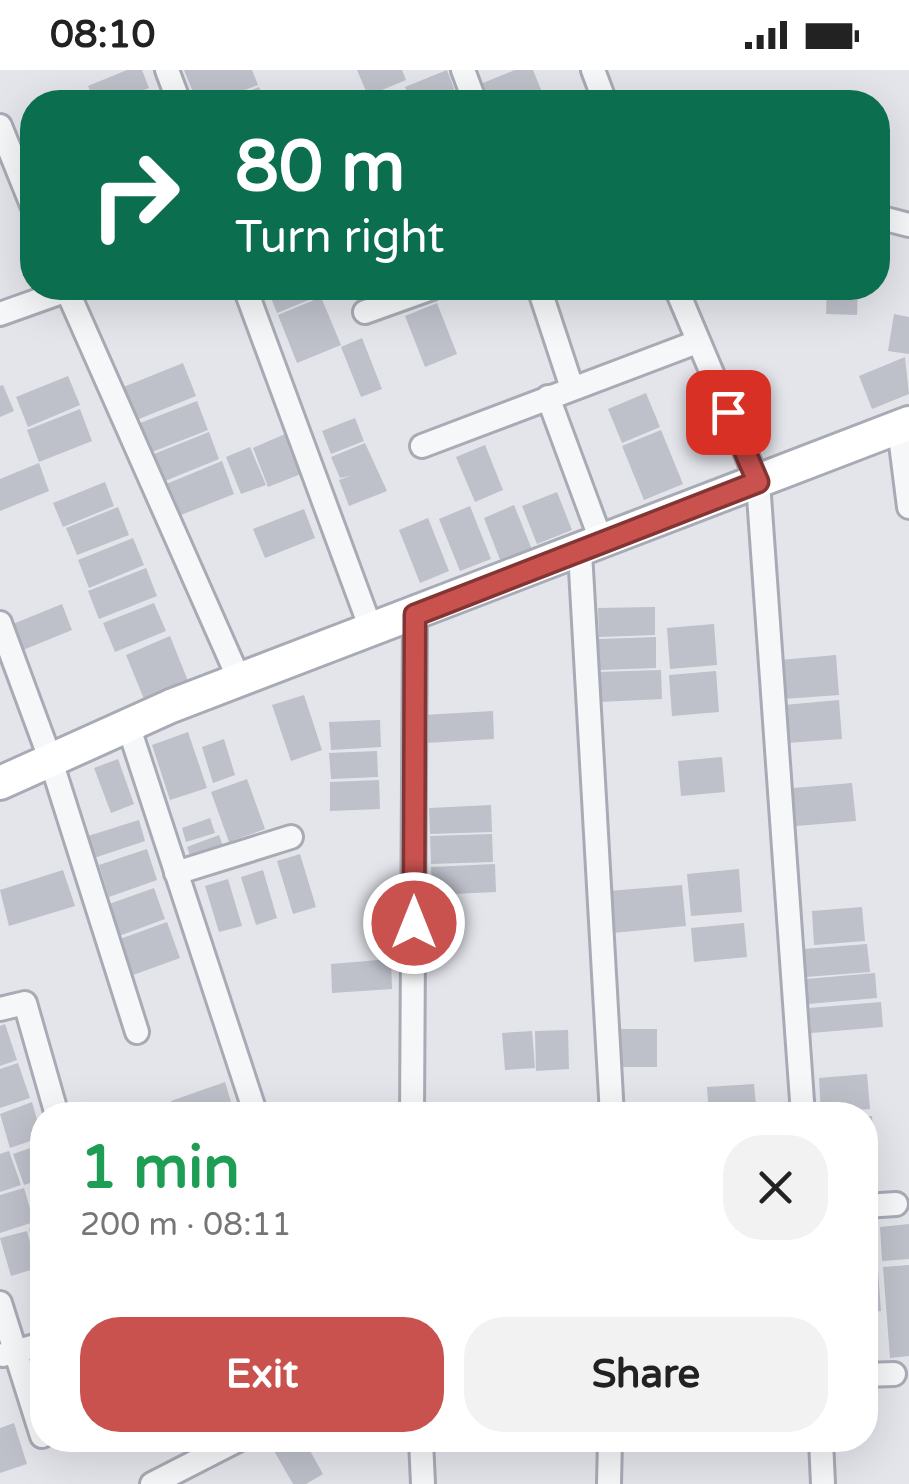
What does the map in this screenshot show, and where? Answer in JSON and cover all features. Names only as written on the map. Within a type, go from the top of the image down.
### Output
[{"type":"street","points":[[0,126],[20,175]]},
{"type":"street","points":[[0,314],[37,300]]},
{"type":"street","points":[[74,300],[240,680]]},
{"type":"street","points":[[249,300],[371,629]]},
{"type":"street","points":[[364,312],[398,300]]},
{"type":"street","points":[[543,300],[572,388]]},
{"type":"street","points":[[681,300],[758,482],[802,1102]]},
{"type":"street","points":[[422,446],[697,342]]},
{"type":"street","points":[[548,397],[591,548],[612,1102]]},
{"type":"street","points":[[0,783],[240,680],[904,425],[909,507]]},
{"type":"street","points":[[412,1102],[415,615]]},
{"type":"street","points":[[0,623],[52,760],[136,1032]]},
{"type":"street","points":[[128,725],[252,1102]]},
{"type":"street","points":[[176,873],[291,837]]},
{"type":"street","points":[[0,1010],[26,1003],[53,1102]]},
{"type":"street","points":[[878,1205],[896,1204]]},
{"type":"street","points":[[0,1304],[7,1354],[30,1408]]},
{"type":"street","points":[[878,1375],[894,1374]]},
{"type":"street","points":[[152,1484],[182,1477],[220,1452]]},
{"type":"street","points":[[421,1452],[423,1484]]},
{"type":"street","points":[[609,1484],[610,1452]]},
{"type":"street","points":[[822,1452],[823,1484]]},
{"type":"building","points":[[127,70],[142,70],[149,88],[90,90],[88,86]]},
{"type":"building","points":[[184,70],[252,70],[258,85],[245,90],[192,90]]},
{"type":"building","points":[[357,70],[402,70],[406,80],[382,90],[365,90]]},
{"type":"building","points":[[447,70],[454,90],[406,90],[405,87]]},
{"type":"building","points":[[515,70],[533,70],[541,90],[480,90],[478,85]]},
{"type":"building","points":[[272,300],[309,300],[277,313]]},
{"type":"building","points":[[322,300],[341,345],[297,363],[278,315]]},
{"type":"building","points":[[827,300],[858,300],[857,315],[826,314]]},
{"type":"building","points":[[437,303],[457,354],[425,367],[405,316]]},
{"type":"building","points":[[894,314],[909,317],[909,354],[888,351]]},
{"type":"building","points":[[362,338],[382,389],[361,397],[341,347]]},
{"type":"building","points":[[905,357],[909,394],[872,409],[859,376]]},
{"type":"building","points":[[183,363],[196,396],[134,421],[121,388]]},
{"type":"building","points":[[68,376],[80,405],[28,427],[16,397]]},
{"type":"building","points":[[3,385],[14,411],[0,417],[0,386]]},
{"type":"building","points":[[646,393],[660,427],[622,443],[608,409]]},
{"type":"building","points":[[197,401],[208,430],[147,454],[135,425]]},
{"type":"building","points":[[80,409],[92,441],[39,462],[27,430]]},
{"type":"building","points":[[355,418],[364,441],[331,454],[322,431]]},
{"type":"building","points":[[661,430],[683,484],[644,500],[622,446]]},
{"type":"building","points":[[209,432],[219,459],[160,483],[149,456]]},
{"type":"building","points":[[285,434],[301,474],[268,487],[253,448]]},
{"type":"building","points":[[365,443],[387,491],[349,506],[339,480],[350,476],[340,478],[331,457]]},
{"type":"building","points":[[485,445],[503,490],[475,502],[456,457]]},
{"type":"building","points":[[250,447],[266,485],[241,494],[226,457]]},
{"type":"building","points":[[222,461],[234,494],[171,519],[159,487]]},
{"type":"building","points":[[39,463],[49,491],[0,511],[0,479]]},
{"type":"building","points":[[105,482],[114,506],[63,527],[53,503]]},
{"type":"building","points":[[557,492],[572,530],[537,544],[522,506]]},
{"type":"building","points":[[514,505],[533,552],[502,565],[484,518]]},
{"type":"building","points":[[470,506],[491,559],[460,571],[439,519]]},
{"type":"building","points":[[118,507],[129,535],[77,555],[66,528]]},
{"type":"building","points":[[304,509],[315,538],[265,558],[253,529]]},
{"type":"building","points":[[428,518],[449,571],[420,583],[399,530]]},
{"type":"building","points":[[133,538],[144,565],[89,588],[78,560]]},
{"type":"building","points":[[146,568],[157,596],[99,619],[88,591]]},
{"type":"building","points":[[154,603],[166,631],[115,652],[103,623]]},
{"type":"building","points":[[62,604],[72,630],[23,650],[13,624]]},
{"type":"building","points":[[655,607],[655,635],[599,637],[598,608]]},
{"type":"building","points":[[714,624],[717,665],[670,669],[667,628]]},
{"type":"building","points":[[170,636],[188,681],[144,699],[126,655]]},
{"type":"building","points":[[656,637],[656,668],[599,670],[599,639]]},
{"type":"building","points":[[836,655],[839,695],[783,699],[780,660]]},
{"type":"building","points":[[661,670],[662,699],[599,702],[598,672]]},
{"type":"building","points":[[716,671],[719,712],[672,716],[669,675]]},
{"type":"building","points":[[304,695],[322,750],[291,761],[272,705]]},
{"type":"building","points":[[839,700],[842,739],[787,743],[784,705]]},
{"type":"building","points":[[493,711],[494,739],[425,743],[424,715]]},
{"type":"building","points":[[380,720],[381,747],[331,750],[329,722]]},
{"type":"building","points":[[188,732],[207,788],[170,800],[152,745]]},
{"type":"building","points":[[224,739],[235,775],[213,783],[202,747]]},
{"type":"building","points":[[377,751],[378,777],[331,779],[329,753]]},
{"type":"building","points":[[722,757],[725,792],[681,796],[678,761]]},
{"type":"building","points":[[118,759],[134,804],[111,813],[94,768]]},
{"type":"building","points":[[247,779],[265,829],[229,842],[211,792]]},
{"type":"building","points":[[379,780],[380,809],[330,811],[330,782]]},
{"type":"building","points":[[852,783],[856,821],[796,826],[793,788]]},
{"type":"building","points":[[491,805],[492,832],[430,834],[429,808]]},
{"type":"building","points":[[210,818],[215,833],[186,842],[182,828]]},
{"type":"building","points":[[139,820],[145,841],[94,858],[88,836]]},
{"type":"building","points":[[492,834],[493,862],[431,864],[430,836]]},
{"type":"building","points":[[219,835],[224,849],[192,861],[187,847]]},
{"type":"building","points":[[147,849],[157,880],[109,897],[99,865]]},
{"type":"building","points":[[300,854],[316,907],[293,914],[277,861]]},
{"type":"building","points":[[495,864],[496,892],[432,895],[431,867]]},
{"type":"building","points":[[739,869],[742,912],[691,916],[687,874]]},
{"type":"building","points":[[63,870],[75,906],[9,926],[0,890]]},
{"type":"building","points":[[263,870],[277,918],[256,925],[241,877]]},
{"type":"building","points":[[228,879],[242,926],[219,932],[205,886]]},
{"type":"building","points":[[682,885],[686,926],[612,933],[609,891]]},
{"type":"building","points":[[154,888],[165,919],[119,936],[109,904]]},
{"type":"building","points":[[862,907],[865,941],[814,945],[812,911]]},
{"type":"building","points":[[167,922],[180,958],[133,975],[120,939]]},
{"type":"building","points":[[744,923],[747,957],[694,962],[691,928]]},
{"type":"building","points":[[867,944],[870,972],[806,977],[804,949]]},
{"type":"building","points":[[391,959],[392,989],[332,993],[331,964]]},
{"type":"building","points":[[875,973],[877,998],[808,1004],[806,979]]},
{"type":"building","points":[[881,1002],[883,1027],[811,1033],[809,1008]]},
{"type":"building","points":[[5,1024],[17,1060],[0,1066],[0,1026]]},
{"type":"building","points":[[613,1029],[657,1029],[657,1067],[613,1067]]},
{"type":"building","points":[[568,1030],[569,1069],[536,1071],[535,1031]]},
{"type":"building","points":[[532,1031],[535,1068],[505,1070],[502,1033]]},
{"type":"building","points":[[18,1063],[30,1098],[0,1108],[0,1069]]},
{"type":"building","points":[[867,1074],[869,1102],[820,1102],[819,1078]]},
{"type":"building","points":[[225,1082],[231,1102],[171,1102]]},
{"type":"building","points":[[754,1084],[756,1102],[708,1102],[707,1087]]},
{"type":"building","points":[[30,1103],[30,1141],[10,1148],[0,1114]]},
{"type":"building","points":[[30,1148],[30,1183],[24,1185],[13,1154]]},
{"type":"building","points":[[9,1151],[21,1185],[0,1192],[0,1154]]},
{"type":"building","points":[[24,1188],[30,1223],[0,1233],[0,1195]]},
{"type":"building","points":[[909,1224],[909,1259],[882,1261],[880,1227]]},
{"type":"building","points":[[27,1231],[30,1270],[11,1276],[0,1238]]},
{"type":"building","points":[[909,1265],[909,1356],[890,1358],[883,1267]]},
{"type":"building","points":[[14,1423],[27,1464],[0,1473],[0,1428]]},
{"type":"building","points":[[275,1452],[311,1452],[323,1474],[306,1484],[293,1484]]},
{"type":"route","points":[[414,923],[415,615],[758,482],[728,412]]}]
